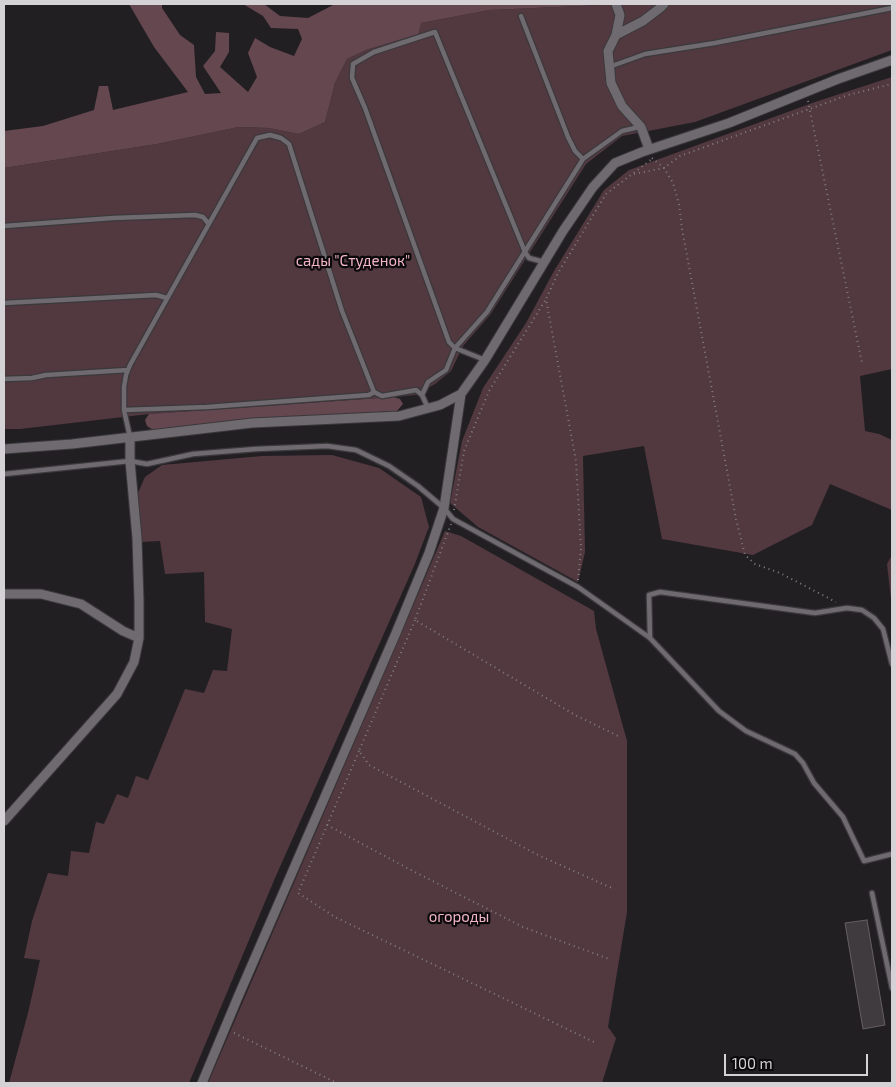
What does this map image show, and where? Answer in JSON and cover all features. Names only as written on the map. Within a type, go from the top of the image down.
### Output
[{"type":"street","points":[[616,4],[620,15],[616,35],[608,51],[611,83],[622,106],[641,127],[649,149]]},
{"type":"street","points":[[616,35],[643,21],[664,4]]},
{"type":"street","points":[[202,1083],[429,552],[444,508],[462,394],[593,187],[615,163],[649,149],[729,123],[838,78],[892,60]]},
{"type":"street","points":[[4,449],[252,423],[399,416],[440,405],[462,394]]},
{"type":"street","points":[[4,821],[117,694],[134,662],[138,638],[137,538],[130,461],[130,437]]},
{"type":"street","points":[[4,594],[41,594],[81,604],[138,638]]},
{"type":"lane","points":[[610,67],[645,54],[715,43],[892,8]]},
{"type":"lane","points":[[521,16],[568,137],[575,151],[583,159]]},
{"type":"lane","points":[[485,360],[455,348],[449,342],[365,108],[352,78],[353,64],[374,52],[435,32],[525,252],[529,258],[544,262]]},
{"type":"lane","points":[[422,395],[428,382],[446,370],[455,348],[487,312],[583,159],[622,131],[641,127]]},
{"type":"lane","points":[[130,437],[124,410],[124,387],[128,370],[208,223],[257,138],[270,135],[282,138],[289,144],[342,311],[374,392],[382,396],[416,390],[422,395],[428,408]]},
{"type":"lane","points":[[4,226],[113,218],[195,215],[203,217],[208,223]]},
{"type":"lane","points":[[4,303],[156,295],[167,298]]},
{"type":"lane","points":[[4,379],[128,370]]},
{"type":"lane","points":[[124,410],[207,407],[369,395],[374,392]]},
{"type":"lane","points":[[4,474],[130,461],[147,464],[193,454],[256,449],[327,446],[356,450],[389,466],[418,486],[444,508],[453,519],[578,587],[650,638],[719,711],[746,730],[794,754],[803,763],[814,783],[843,817],[864,861],[892,854]]},
{"type":"lane","points":[[650,638],[649,594],[660,592],[815,612],[847,608],[862,610],[874,618],[883,629],[892,664]]},
{"type":"lane","points":[[872,893],[892,988]]},
{"type":"path","points":[[632,174],[664,168],[680,156],[848,95],[892,84],[892,90]]},
{"type":"path","points":[[806,92],[862,363]]},
{"type":"path","points":[[596,1043],[335,917],[298,893],[416,620],[453,519],[464,451],[489,391],[546,299],[558,273],[606,194],[652,159],[664,168],[673,183],[679,204],[736,519],[745,555],[755,564],[780,572],[823,597],[847,608]]},
{"type":"path","points":[[546,299],[576,461],[581,550],[578,587]]},
{"type":"path","points":[[416,620],[575,715],[618,736]]},
{"type":"path","points":[[359,751],[369,765],[538,855],[614,888]]},
{"type":"path","points":[[327,825],[522,926],[609,959]]},
{"type":"path","points":[[225,1029],[337,1083]]},
{"type":"green space","name":"сады \"Студенок\"","points":[[625,4],[892,4],[892,50],[695,122],[622,136],[586,164],[490,315],[463,346],[451,371],[435,384],[415,395],[149,414],[20,429],[4,429],[4,168],[157,144],[239,127],[270,128],[299,134],[325,122],[335,83],[347,59],[421,23],[490,10]]},
{"type":"green space","points":[[892,77],[892,369],[860,376],[865,431],[879,434],[892,440],[892,510],[830,484],[812,525],[753,555],[662,539],[644,446],[583,456],[585,552],[578,582],[478,527],[450,503],[462,441],[483,388],[526,323],[554,271],[604,190],[629,170],[815,102]]},
{"type":"green space","points":[[332,455],[379,468],[421,497],[429,527],[414,566],[275,878],[189,1083],[9,1083],[40,960],[24,958],[32,921],[48,873],[68,876],[71,851],[89,853],[96,822],[104,824],[117,794],[128,798],[136,776],[148,780],[185,689],[204,693],[213,670],[227,671],[232,629],[205,622],[204,572],[165,574],[160,541],[141,542],[138,493],[145,477],[162,465],[262,456]]},
{"type":"green space","name":"огороды","points":[[445,531],[461,536],[594,611],[596,629],[627,741],[627,912],[608,1027],[616,1038],[602,1083],[208,1083]]},
{"type":"green space","points":[[892,555],[892,608],[887,564]]},
{"type":"shaded area","points":[[129,4],[162,4],[162,8],[180,35],[194,45],[196,77],[205,94],[221,93],[203,66],[215,51],[216,32],[229,33],[229,52],[220,67],[248,92],[257,77],[248,53],[255,38],[270,47],[294,56],[302,39],[298,29],[271,28],[263,16],[243,4],[264,4],[280,16],[308,18],[335,4],[625,4],[490,10],[421,23],[418,34],[368,49],[347,59],[335,83],[325,122],[299,134],[269,128],[239,127],[157,144],[4,168],[4,131],[43,126],[94,110],[99,86],[108,86],[113,110],[188,92],[154,47]]},
{"type":"shaded area","points":[[394,397],[400,399],[403,404],[397,411],[325,415],[153,430],[147,426],[145,420],[149,414]]},
{"type":"building","points":[[867,920],[885,1025],[863,1029],[845,923]]}]
